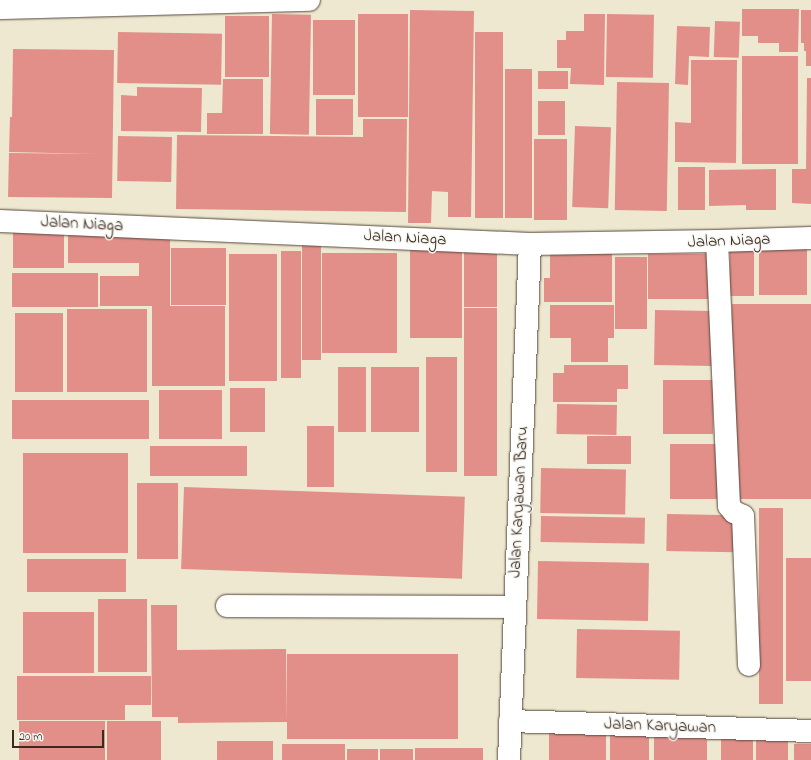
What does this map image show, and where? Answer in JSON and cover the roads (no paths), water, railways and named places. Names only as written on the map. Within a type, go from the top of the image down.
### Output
[{"type":"street","points":[[0,8],[309,0]]},
{"type":"street","name":"Jalan Niaga","points":[[0,220],[530,244],[811,238]]},
{"type":"street","points":[[717,241],[729,506],[734,512],[743,516],[749,665]]},
{"type":"street","name":"Jalan Karyawan Baru","points":[[509,760],[514,607],[530,244]]},
{"type":"street","points":[[227,606],[514,607]]},
{"type":"street","name":"Jalan Karyawan","points":[[510,721],[811,731]]}]
